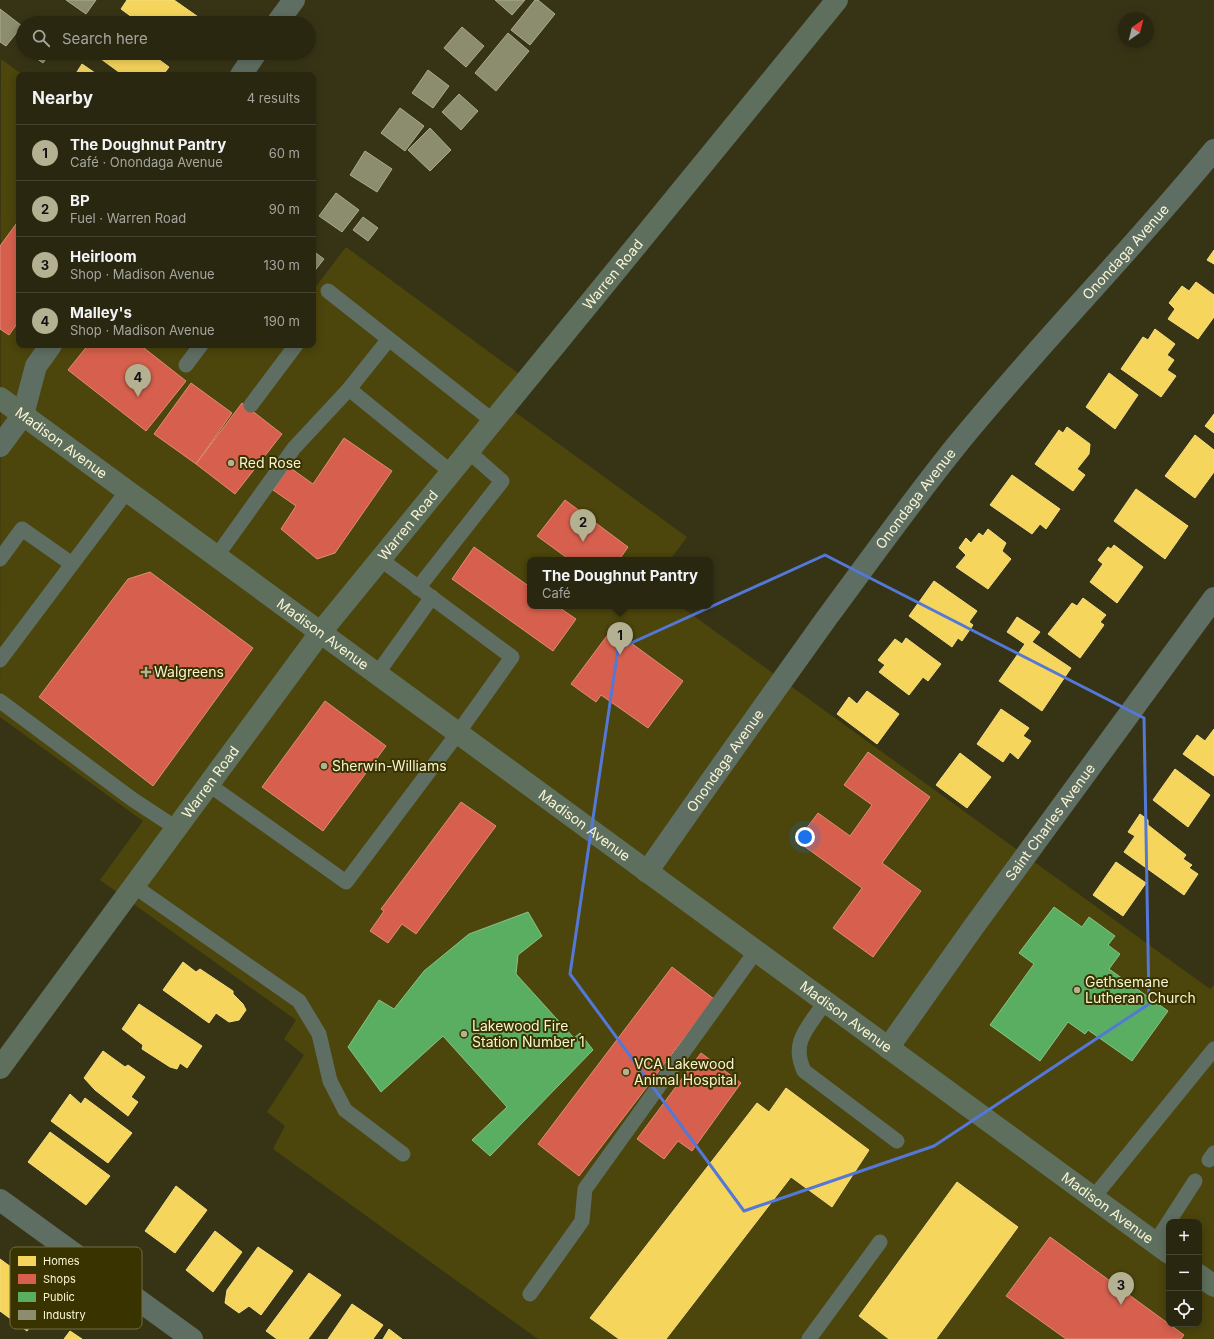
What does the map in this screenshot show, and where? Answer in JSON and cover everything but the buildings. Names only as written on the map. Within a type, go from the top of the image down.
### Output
[{"type":"main road","name":"Warren Road","points":[[0,1068],[320,632],[837,0]]},
{"type":"main road","name":"Madison Avenue","points":[[0,398],[1162,1248]]},
{"type":"main road","points":[[1202,1277],[1214,1286]]},
{"type":"street","points":[[282,16],[294,0]]},
{"type":"street","points":[[243,72],[251,60]]},
{"type":"street","name":"Onondaga Avenue","points":[[647,872],[719,767],[899,519],[1012,379],[1174,199],[1214,150]]},
{"type":"street","points":[[0,446],[23,415],[36,366],[48,348]]},
{"type":"street","name":"Saint Charles Avenue","points":[[888,1048],[972,929],[1214,598]]},
{"type":"street","points":[[0,1200],[65,1247]]},
{"type":"street","points":[[142,1303],[192,1339]]},
{"type":"lane","points":[[328,291],[493,421]]},
{"type":"lane","points":[[216,557],[294,448],[348,389],[389,339]]},
{"type":"lane","points":[[186,365],[199,348]]},
{"type":"lane","points":[[251,405],[294,348]]},
{"type":"lane","points":[[348,389],[451,472]]},
{"type":"lane","points":[[418,588],[502,482],[468,451]]},
{"type":"lane","points":[[0,660],[127,491]]},
{"type":"lane","points":[[0,559],[22,529],[72,564]]},
{"type":"lane","points":[[208,784],[346,882],[458,733],[512,657],[380,559]]},
{"type":"lane","points":[[377,674],[432,597]]},
{"type":"lane","points":[[0,700],[132,799],[176,828]]},
{"type":"lane","points":[[134,886],[299,1001],[319,1034],[330,1081],[344,1110],[404,1154]]},
{"type":"lane","points":[[530,1294],[582,1221],[585,1189],[756,951]]},
{"type":"lane","points":[[825,1002],[799,1042],[799,1059],[804,1071],[897,1141]]},
{"type":"lane","points":[[1093,1198],[1214,1049]]},
{"type":"lane","points":[[1162,1248],[1194,1181]]},
{"type":"lane","points":[[809,1339],[880,1242]]},
{"type":"highlighted area","points":[[825,555],[1144,718],[1149,1004],[934,1146],[744,1211],[570,974],[618,649]]},
{"type":"shaded area","points":[[1,59],[19,72],[16,72],[16,348],[316,348],[316,284],[346,247],[522,376],[501,402],[687,537],[672,557],[527,557],[527,609],[684,609],[1210,989],[1214,985],[1214,1339],[538,1339],[273,1149],[285,1126],[267,1112],[304,1055],[284,1039],[296,1020],[100,880],[143,821],[0,717]]},
{"type":"place","name":"Malley's","points":[[138,397]]},
{"type":"place","name":"Red Rose","points":[[231,463]]},
{"type":"place","name":"BP","points":[[583,542]]},
{"type":"place","name":"The Doughnut Pantry","points":[[620,655]]},
{"type":"place","name":"Walgreens","points":[[146,672]]},
{"type":"place","name":"Sherwin-Williams","points":[[324,766]]},
{"type":"place","name":"Gethsemane Lutheran Church","points":[[1077,990]]},
{"type":"place","name":"Lakewood Fire Station Number 1","points":[[464,1034]]},
{"type":"place","name":"VCA Lakewood Animal Hospital","points":[[626,1072]]},
{"type":"place","name":"Heirloom","points":[[1121,1305]]}]
